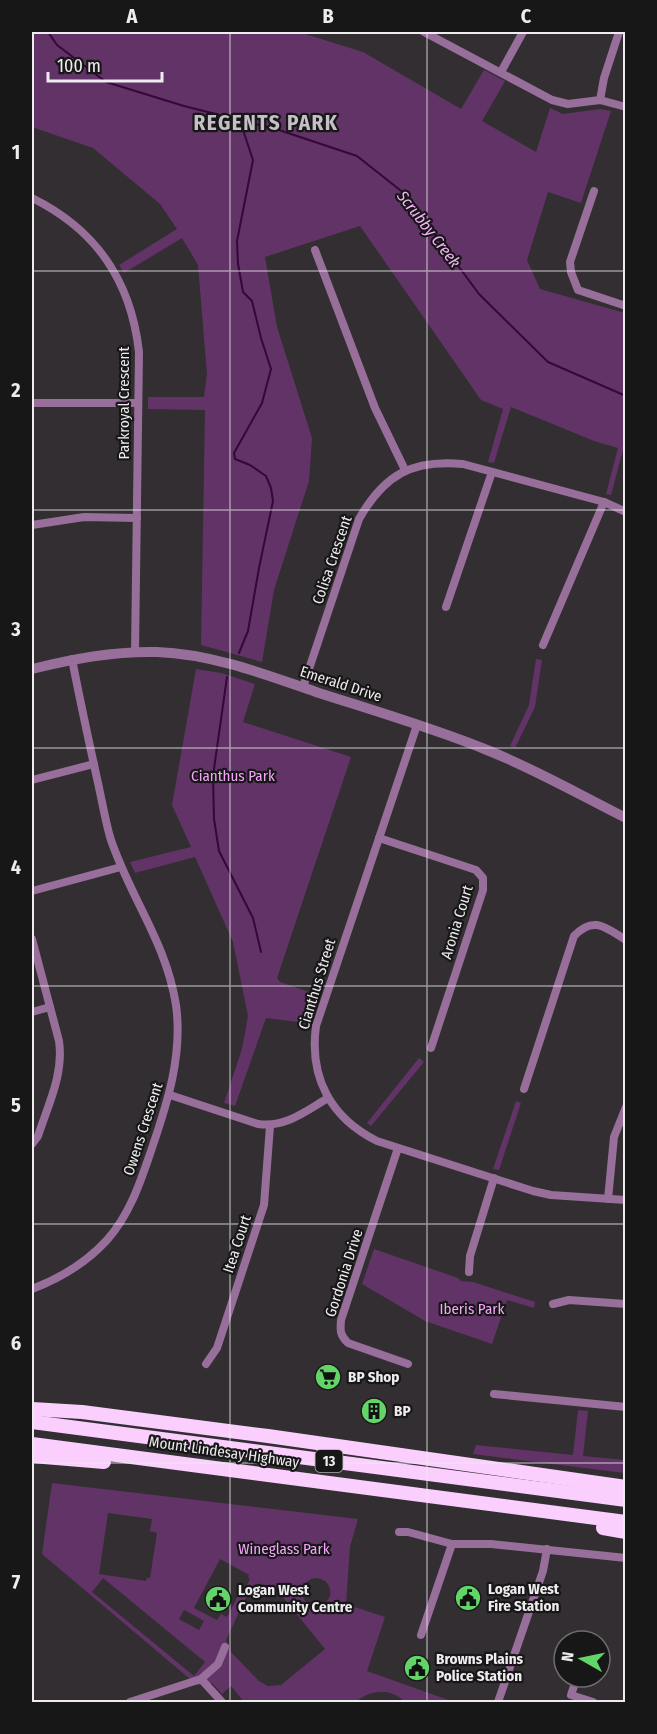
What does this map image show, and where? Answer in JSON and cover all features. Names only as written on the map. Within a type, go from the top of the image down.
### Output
[{"type":"highway","points":[[32,1401],[82,1412],[363,1448],[626,1487]]},
{"type":"highway","points":[[32,1409],[82,1412]]},
{"type":"highway","name":"Mount Lindesay Highway","points":[[32,1422],[626,1500]]},
{"type":"highway","name":"Mount Lindesay Highway","points":[[32,1444],[626,1522]]},
{"type":"highway","points":[[32,1456],[106,1462],[141,1458]]},
{"type":"highway","points":[[546,1512],[571,1522],[626,1532]]},
{"type":"street","points":[[424,32],[562,104],[600,100],[626,107]]},
{"type":"street","points":[[501,72],[523,32]]},
{"type":"street","points":[[600,100],[604,78],[619,32]]},
{"type":"street","points":[[594,190],[570,262],[571,272],[578,290],[626,306]]},
{"type":"street","name":"Parkroyal Crescent","points":[[32,198],[67,219],[99,249],[123,287],[136,328],[139,352],[135,652]]},
{"type":"street","points":[[315,250],[375,408],[405,470]]},
{"type":"street","points":[[32,403],[137,404]]},
{"type":"street","name":"Colisa Crescent","points":[[303,687],[359,519],[369,500],[380,488],[405,470],[443,462],[463,464],[604,502],[626,512]]},
{"type":"street","points":[[446,607],[492,472]]},
{"type":"street","points":[[543,645],[604,502]]},
{"type":"street","points":[[32,525],[84,517],[137,518]]},
{"type":"street","name":"Emerald Drive","points":[[32,669],[97,654],[135,652],[159,652],[213,660],[417,725],[508,759],[626,818]]},
{"type":"street","name":"Owens Crescent","points":[[32,1289],[72,1270],[108,1239],[123,1219],[137,1193],[170,1095],[177,1036],[176,1006],[162,951],[122,867],[110,835],[72,659]]},
{"type":"street","name":"Cianthus Street","points":[[417,725],[316,1026],[315,1063],[328,1098],[342,1116],[361,1133],[398,1148],[551,1195],[608,1199]]},
{"type":"street","points":[[32,780],[94,764]]},
{"type":"street","name":"Aronia Court","points":[[379,838],[476,870],[483,878],[483,890],[431,1048]]},
{"type":"street","points":[[32,891],[122,867]]},
{"type":"street","points":[[524,1089],[574,936],[581,928],[590,924],[601,925],[626,940]]},
{"type":"street","points":[[32,939],[61,1056],[59,1075],[38,1136],[32,1144]]},
{"type":"street","points":[[32,1012],[50,1007]]},
{"type":"street","points":[[170,1095],[270,1126],[293,1119],[328,1098]]},
{"type":"street","points":[[626,1107],[614,1137],[608,1199],[626,1200]]},
{"type":"street","name":"Itea Court","points":[[206,1364],[217,1348],[264,1205],[270,1126]]},
{"type":"street","name":"Gordonia Drive","points":[[398,1148],[340,1331],[341,1336],[348,1343],[408,1364]]},
{"type":"street","points":[[469,1272],[470,1256],[494,1178]]},
{"type":"street","points":[[553,1304],[569,1300],[626,1304]]},
{"type":"street","points":[[494,1394],[626,1407]]},
{"type":"street","points":[[399,1532],[408,1532],[452,1544],[491,1544],[626,1558]]},
{"type":"street","points":[[422,1635],[452,1544]]},
{"type":"street","points":[[498,1702],[543,1571],[547,1550]]},
{"type":"street","points":[[130,1702],[201,1679],[218,1664],[225,1647]]},
{"type":"street","points":[[201,1679],[222,1702]]},
{"type":"street","points":[[573,1689],[571,1695],[593,1702]]},
{"type":"green space","points":[[32,32],[299,32],[363,52],[461,109],[484,70],[505,81],[482,121],[536,152],[550,108],[563,114],[600,109],[611,111],[581,203],[548,192],[527,260],[540,289],[625,313],[625,451],[623,450],[611,495],[606,494],[618,448],[594,441],[511,407],[494,463],[488,462],[503,409],[481,400],[360,226],[265,257],[277,327],[312,438],[309,481],[274,590],[262,662],[201,645],[205,410],[148,409],[148,397],[204,397],[207,374],[198,265],[182,238],[124,273],[119,265],[177,229],[160,204],[93,148],[32,127]]},
{"type":"green space","points":[[536,659],[542,660],[535,707],[515,748],[510,746],[529,705]]},
{"type":"green space","name":"Cianthus Park","points":[[196,669],[221,673],[255,684],[243,722],[351,757],[277,978],[280,982],[315,994],[306,1023],[266,1018],[235,1106],[224,1103],[242,1049],[248,1016],[233,942],[195,857],[135,873],[130,862],[191,847],[172,805]]},
{"type":"green space","points":[[419,1058],[424,1062],[371,1126],[367,1123]]},
{"type":"green space","points":[[516,1101],[521,1103],[499,1170],[493,1169]]},
{"type":"green space","name":"Iberis Park","points":[[374,1249],[461,1281],[473,1282],[535,1302],[534,1308],[507,1300],[492,1344],[425,1321],[362,1284]]},
{"type":"green space","points":[[578,1410],[588,1411],[583,1456],[625,1460],[625,1473],[473,1454],[476,1445],[573,1455]]},
{"type":"green space","name":"Wineglass Park","points":[[52,1483],[358,1519],[350,1547],[346,1604],[385,1617],[367,1671],[454,1702],[405,1702],[393,1694],[380,1692],[367,1695],[355,1702],[244,1702],[231,1686],[222,1694],[212,1683],[197,1685],[42,1554]],"holes":[[[108,1513],[152,1519],[150,1531],[157,1533],[150,1578],[146,1581],[99,1574]],[[220,1559],[249,1575],[250,1579],[245,1589],[242,1588],[227,1617],[221,1614],[217,1620],[194,1608]],[[103,1578],[205,1662],[194,1676],[92,1592]],[[318,1578],[329,1585],[330,1596],[324,1604],[318,1607],[311,1606],[306,1602],[302,1589],[306,1583]],[[256,1584],[274,1586],[325,1649],[281,1685],[268,1686],[259,1681],[231,1652],[226,1640],[250,1589]],[[184,1610],[204,1621],[199,1630],[179,1619]]]},
{"type":"waterway","name":"Scrubby Creek","points":[[48,32],[57,45],[106,82],[184,106],[279,130],[357,156],[405,194],[479,294],[548,362],[626,396]]},
{"type":"waterway","points":[[239,653],[248,631],[273,501],[266,476],[250,465],[235,459],[234,453],[262,403],[271,369],[252,301],[243,292],[238,264],[237,241],[253,160],[240,121]]},
{"type":"waterway","points":[[227,677],[213,776],[214,819],[219,851],[253,918],[261,952]]},
{"type":"place","name":"BP Shop","points":[[328,1377]]},
{"type":"place","name":"BP","points":[[374,1411]]},
{"type":"place","name":"Logan West Fire Station","points":[[468,1598]]},
{"type":"place","name":"Logan West Community Centre","points":[[218,1599]]},
{"type":"place","name":"Browns Plains Police Station","points":[[417,1668]]},
{"type":"district","name":"REGENTS PARK","points":[[266,123]]}]
